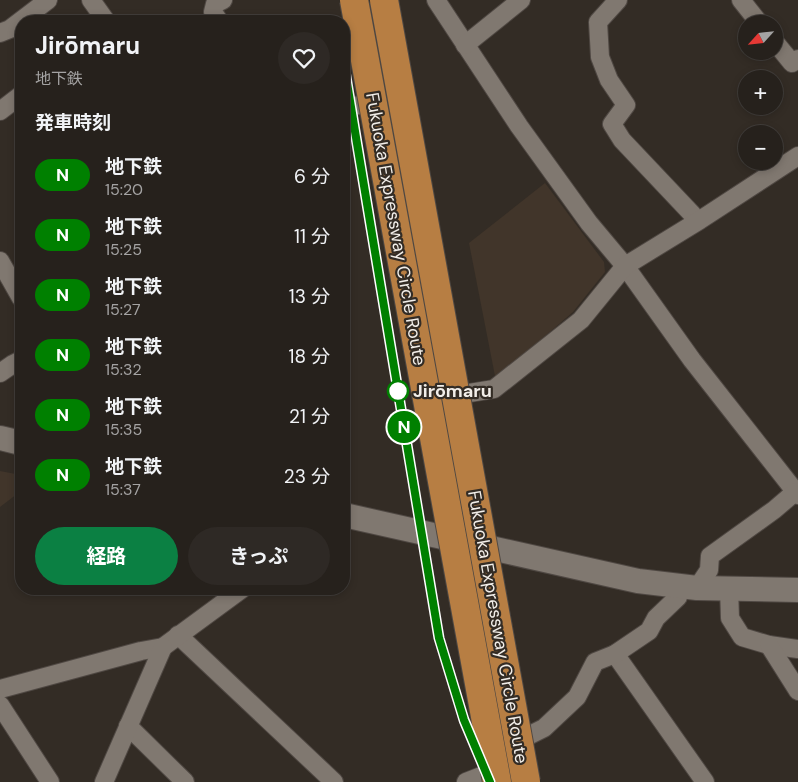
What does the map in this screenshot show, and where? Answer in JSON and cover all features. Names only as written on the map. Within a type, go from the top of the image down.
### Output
[{"type":"highway","name":"Fukuoka Expressway Circle Route","points":[[354,0],[493,778]]},
{"type":"highway","name":"Fukuoka Expressway Circle Route","points":[[384,0],[526,782]]},
{"type":"main road","points":[[0,438],[15,442]]},
{"type":"main road","points":[[350,515],[638,581],[689,588],[798,590]]},
{"type":"street","points":[[28,15],[48,0]]},
{"type":"street","points":[[91,0],[102,15]]},
{"type":"street","points":[[215,15],[213,12],[215,4],[223,0]]},
{"type":"street","points":[[436,0],[518,126],[589,223],[625,266],[692,360],[795,487],[774,510],[710,556],[709,570],[656,618],[649,631],[615,654],[595,662],[577,697],[544,728],[524,738]]},
{"type":"street","points":[[465,45],[521,0]]},
{"type":"street","points":[[741,0],[753,15]]},
{"type":"street","points":[[613,2],[598,22],[600,57],[609,80],[626,105],[612,124],[622,140],[692,214],[696,222]]},
{"type":"street","points":[[0,33],[15,25]]},
{"type":"street","points":[[783,52],[792,63],[798,59]]},
{"type":"street","points":[[0,111],[15,102]]},
{"type":"street","points":[[350,107],[370,103]]},
{"type":"street","points":[[457,395],[494,389],[580,320],[625,266],[798,156]]},
{"type":"street","points":[[0,261],[15,287]]},
{"type":"street","points":[[0,373],[15,364]]},
{"type":"street","points":[[729,588],[730,618],[742,638],[769,645],[798,649]]},
{"type":"street","points":[[104,782],[163,647],[234,595]]},
{"type":"street","points":[[178,635],[334,782]]},
{"type":"street","points":[[769,645],[798,691]]},
{"type":"street","points":[[0,689],[140,651],[163,647]]},
{"type":"street","points":[[615,654],[705,782]]},
{"type":"street","points":[[0,705],[50,782]]},
{"type":"street","points":[[128,726],[185,782]]},
{"type":"street","points":[[466,782],[493,778]]},
{"type":"shaded area","points":[[545,183],[604,262],[605,272],[573,312],[495,376],[469,243]]},
{"type":"shaded area","points":[[0,471],[15,474],[15,496],[0,507]]},
{"type":"metro line","name":"N","points":[[350,101],[439,638],[464,720],[490,782]]},
{"type":"place","name":"Jirōmaru","points":[[398,391]]}]
